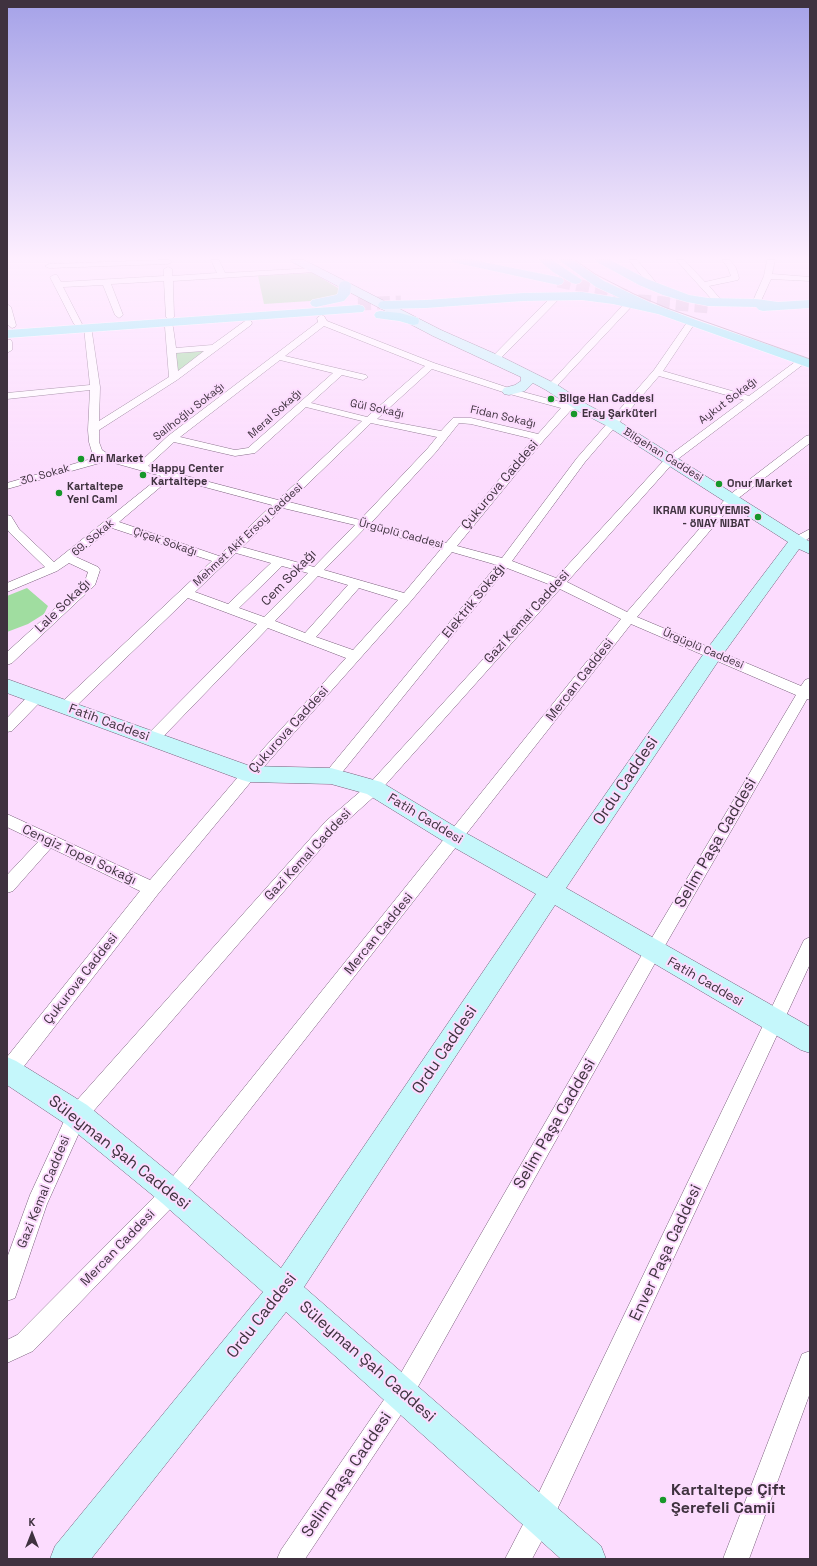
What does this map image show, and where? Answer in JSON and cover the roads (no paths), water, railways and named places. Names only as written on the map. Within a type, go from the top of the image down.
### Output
[{"type":"main road","points":[[8,336],[30,333]]},
{"type":"main road","points":[[723,333],[807,359]]},
{"type":"main road","points":[[744,333],[807,359]]},
{"type":"street","points":[[84,333],[94,387],[94,442],[97,452],[107,458]]},
{"type":"street","points":[[171,333],[174,378]]},
{"type":"street","points":[[93,430],[174,378],[234,333]]},
{"type":"street","name":"Salihoğlu Sokağı","points":[[142,466],[172,438],[278,357],[306,333]]},
{"type":"street","points":[[354,333],[431,365],[509,391],[568,407],[583,408]]},
{"type":"street","name":"Bilgehan Caddesi","points":[[442,333],[551,387],[583,408],[612,423],[732,498],[806,541]]},
{"type":"street","points":[[495,359],[518,333]]},
{"type":"street","points":[[551,387],[602,333]]},
{"type":"street","name":"Elektrik Sokağı","points":[[331,776],[505,563],[581,460],[657,372],[684,333]]},
{"type":"street","points":[[172,351],[214,348]]},
{"type":"street","points":[[278,357],[362,377]]},
{"type":"street","name":"Aykut Sokağı","points":[[670,460],[750,399],[807,359]]},
{"type":"street","name":"Mehmet Akif Ersoy Caddesi","points":[[66,707],[368,420],[431,365]]},
{"type":"street","name":"Meral Sokağı","points":[[172,438],[235,453],[251,451],[340,372]]},
{"type":"street","points":[[657,372],[750,399]]},
{"type":"street","points":[[509,391],[520,388],[528,382],[528,375]]},
{"type":"street","points":[[7,396],[94,387]]},
{"type":"street","name":"Gül Sokağı","points":[[304,404],[368,420],[444,435]]},
{"type":"street","name":"Çukurova Caddesi","points":[[7,1071],[152,889],[249,774],[407,598],[448,547],[568,407]]},
{"type":"street","name":"Fidan Sokağı","points":[[444,435],[451,425],[457,420],[471,421],[540,438]]},
{"type":"street","name":"Cem Sokağı","points":[[152,739],[363,524],[432,450],[444,435]]},
{"type":"street","name":"Mercan Caddesi","points":[[7,1352],[25,1343],[172,1193],[456,838],[629,618],[732,498],[810,438]]},
{"type":"street","name":"Ürgüplü Caddesi","points":[[107,458],[363,524],[505,563],[558,584],[629,618],[808,690]]},
{"type":"street","name":"30. Sokak","points":[[7,486],[107,458]]},
{"type":"street","name":"Gazi Kemal Caddesi","points":[[7,1290],[37,1202],[76,1115],[332,825],[374,788],[670,460]]},
{"type":"street","name":"69. Sokak","points":[[7,588],[53,568],[68,558],[170,474]]},
{"type":"street","points":[[7,518],[14,531],[53,568]]},
{"type":"street","name":"Çiçek Sokağı","points":[[110,523],[220,560]]},
{"type":"street","name":"Ordu Caddesi","points":[[68,1559],[284,1290],[551,891],[714,653],[806,541]]},
{"type":"street","points":[[233,548],[407,598]]},
{"type":"street","name":"Lale Sokağı","points":[[7,660],[91,582],[94,570],[68,558]]},
{"type":"street","points":[[230,609],[279,562]]},
{"type":"street","points":[[308,638],[356,584]]},
{"type":"street","points":[[186,592],[356,656]]},
{"type":"street","name":"Fatih Caddesi","points":[[7,686],[36,698],[66,707],[249,774],[331,776],[374,788],[456,838],[551,891],[653,952],[775,1022],[810,1040]]},
{"type":"street","name":"Selim Paşa Caddesi","points":[[290,1559],[402,1393],[653,952],[808,690]]},
{"type":"street","points":[[7,727],[36,698]]},
{"type":"street","name":"Cengiz Topel Sokağı","points":[[7,820],[152,889]]},
{"type":"street","points":[[7,886],[50,840]]},
{"type":"street","name":"Enver Paşa Caddesi","points":[[518,1559],[540,1518],[810,945]]},
{"type":"street","name":"Süleyman Şah Caddesi","points":[[7,1071],[76,1115],[172,1193],[402,1393],[540,1518],[588,1559]]},
{"type":"street","points":[[736,1559],[810,1362]]},
{"type":"tram line","points":[[737,333],[810,359]]},
{"type":"place","name":"Bilge Han Caddesi","points":[[551,399]]},
{"type":"place","name":"Eray Şarküteri","points":[[574,414]]},
{"type":"place","name":"Arı Market","points":[[81,459]]},
{"type":"place","name":"Happy Center Kartaltepe","points":[[143,475]]},
{"type":"place","name":"Onur Market","points":[[719,484]]},
{"type":"place","name":"Kartaltepe Yeni Cami","points":[[59,493]]},
{"type":"place","name":"IKRAM KURUYEMIS - öNAY NIBAT","points":[[758,517]]},
{"type":"place","name":"Kartaltepe Çift Şerefeli Camii","points":[[663,1500]]}]
